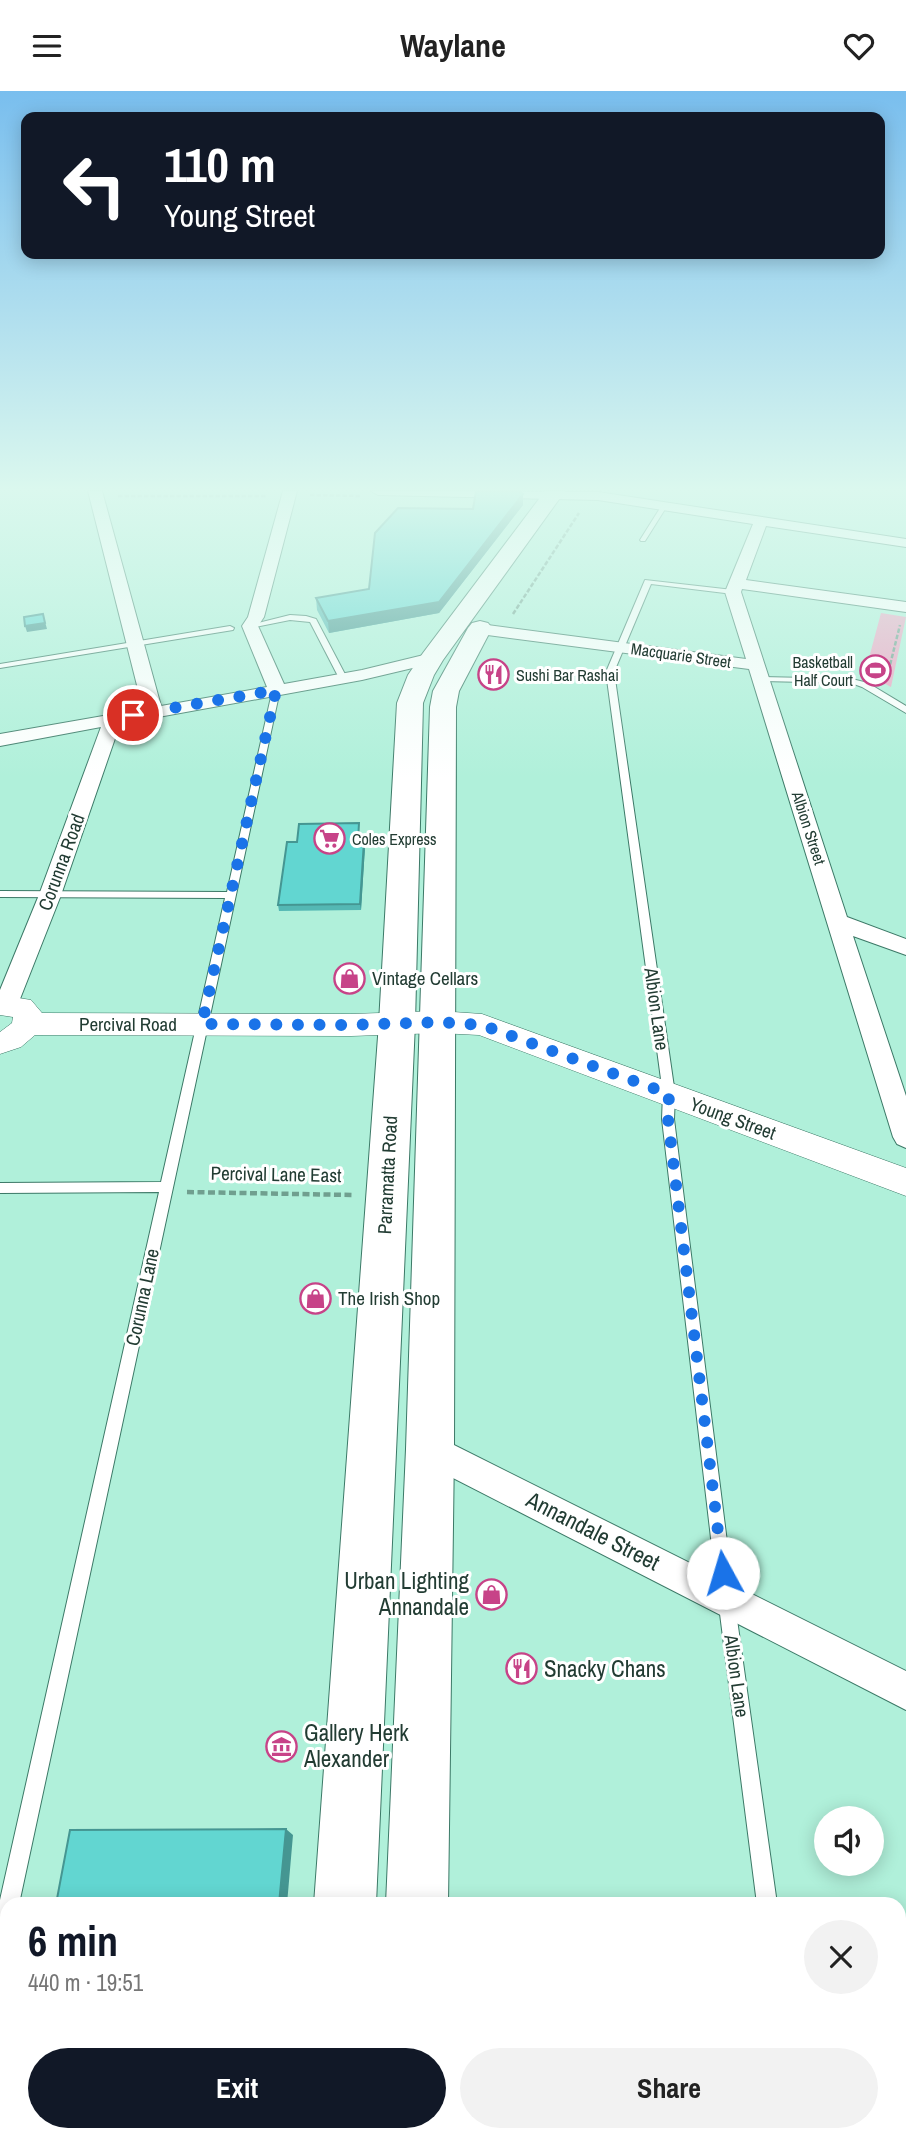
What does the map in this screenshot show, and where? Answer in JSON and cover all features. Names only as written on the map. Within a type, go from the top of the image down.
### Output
[{"type":"highway","name":"Parramatta Road","points":[[417,1897],[430,1448],[410,703],[432,658],[491,587]]},
{"type":"highway","name":"Parramatta Road","points":[[345,1897],[386,1195],[418,1023],[443,707],[453,676],[508,587]]},
{"type":"street","points":[[119,587],[153,711]]},
{"type":"street","points":[[264,587],[256,617],[250,626],[275,680],[276,690]]},
{"type":"street","points":[[735,588],[904,607]]},
{"type":"street","name":"Albion Street","points":[[735,588],[906,1137]]},
{"type":"street","name":"Macquarie Street","points":[[480,629],[619,646],[759,672]]},
{"type":"street","points":[[0,740],[362,675],[432,658]]},
{"type":"street","points":[[362,675],[396,678],[415,689]]},
{"type":"street","name":"Corunna Road","points":[[3,1004],[50,894],[113,719]]},
{"type":"street","points":[[839,922],[906,947]]},
{"type":"street","points":[[0,1043],[13,1038],[27,1024],[28,1015],[24,1009],[3,1004]]},
{"type":"street","name":"Percival Road","points":[[27,1024],[418,1023]]},
{"type":"street","name":"Young Street","points":[[418,1023],[482,1025],[906,1182]]},
{"type":"street","name":"Annandale Street","points":[[430,1448],[906,1691]]},
{"type":"lane","name":"Albion Lane","points":[[646,587],[610,672],[669,1094],[668,1119],[726,1598],[766,1897]]},
{"type":"lane","name":"Albion Lane","points":[[716,587],[735,588]]},
{"type":"lane","points":[[250,626],[300,617],[309,618],[343,678]]},
{"type":"lane","points":[[0,666],[230,628]]},
{"type":"lane","points":[[759,672],[852,681],[906,710]]},
{"type":"lane","name":"Corunna Lane","points":[[11,1897],[276,690]]},
{"type":"lane","points":[[0,894],[229,895]]},
{"type":"lane","points":[[0,1188],[165,1189]]},
{"type":"path","points":[[509,621],[525,587]]},
{"type":"path","points":[[873,690],[886,684],[904,607]]},
{"type":"path","name":"Percival Lane East","points":[[165,1189],[386,1195]]},
{"type":"shaded area","points":[[881,613],[906,617],[891,687],[865,673]]},
{"type":"building","points":[[369,587],[451,587],[439,602],[328,621],[316,598],[369,589]]},
{"type":"building","points":[[43,614],[45,623],[25,626],[24,617]]},
{"type":"building","points":[[359,823],[358,841],[364,841],[360,904],[278,905],[287,842],[297,842],[299,824]]},
{"type":"building","points":[[286,1829],[280,1897],[57,1897],[70,1830]]},
{"type":"place","name":"Basketball Half Court","points":[[876,671]]},
{"type":"place","name":"Sushi Bar Rashai","points":[[493,675]]},
{"type":"place","name":"Coles Express","points":[[329,839]]},
{"type":"place","name":"Vintage Cellars","points":[[349,978]]},
{"type":"place","name":"The Irish Shop","points":[[315,1298]]},
{"type":"place","name":"Urban Lighting Annandale","points":[[492,1594]]},
{"type":"place","name":"Snacky Chans","points":[[521,1669]]},
{"type":"place","name":"Gallery Herk Alexander","points":[[281,1746]]},
{"type":"route","points":[[133,715],[276,690],[202,1024],[351,1025],[439,1022],[482,1025],[669,1094],[668,1119],[723,1573]]}]
